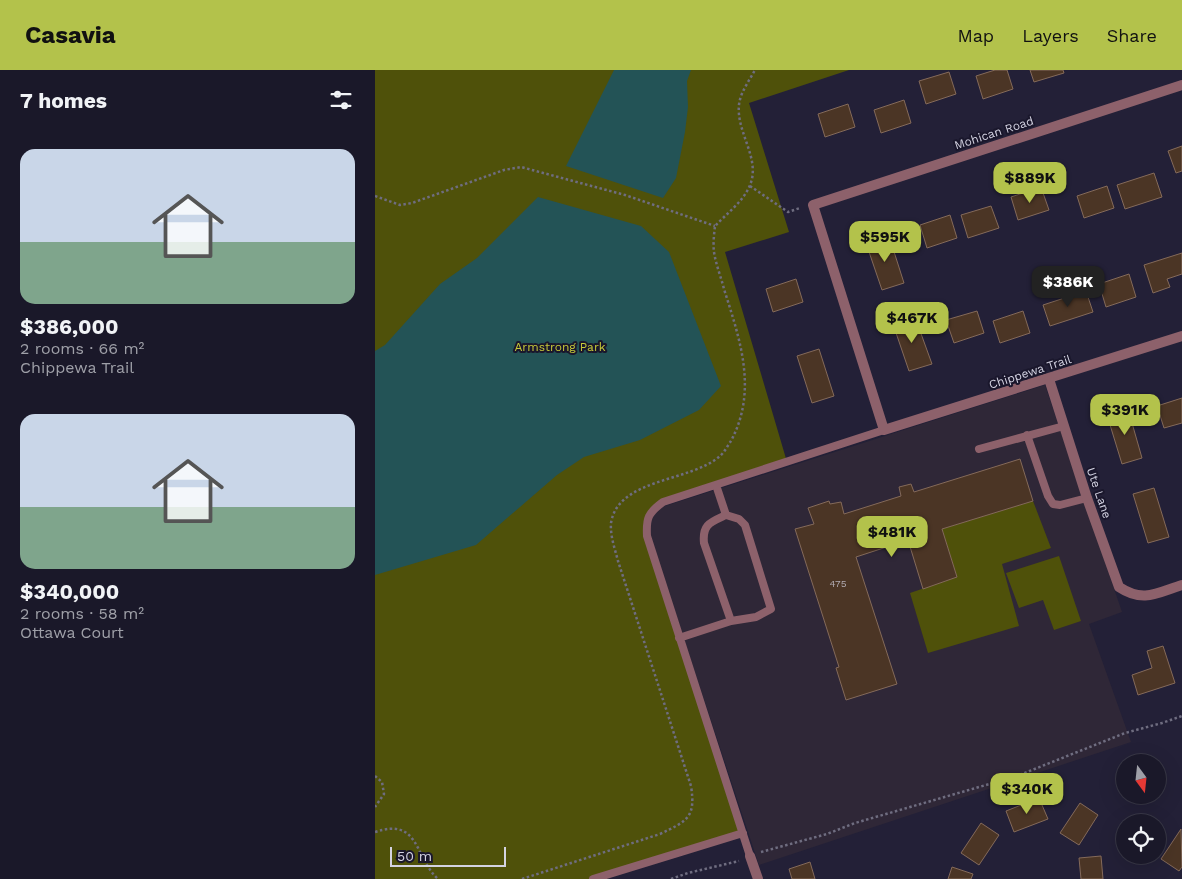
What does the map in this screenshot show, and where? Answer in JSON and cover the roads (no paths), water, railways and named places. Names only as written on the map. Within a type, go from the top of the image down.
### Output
[{"type":"street","name":"Mohican Road","points":[[884,430],[813,205],[1182,86]]},
{"type":"street","name":"Chippewa Trail","points":[[884,430],[1182,336]]},
{"type":"street","name":"Ute Lane","points":[[1049,379],[1087,498],[1119,587],[1130,594],[1146,596],[1182,585]]},
{"type":"street","points":[[750,856],[758,879]]},
{"type":"lane","points":[[979,449],[1064,426]]},
{"type":"lane","points":[[750,856],[647,536],[646,523],[651,511],[663,502],[884,430]]},
{"type":"lane","points":[[1027,436],[1048,496],[1053,504],[1060,505],[1087,498]]},
{"type":"lane","points":[[716,485],[726,515]]},
{"type":"lane","points":[[679,638],[731,621],[756,617],[771,609],[745,525],[739,519],[726,515],[706,526],[703,533],[704,543],[731,621]]},
{"type":"lane","points":[[593,879],[743,833]]},
{"type":"park label","name":"Armstrong Park","points":[[560,347]]}]
